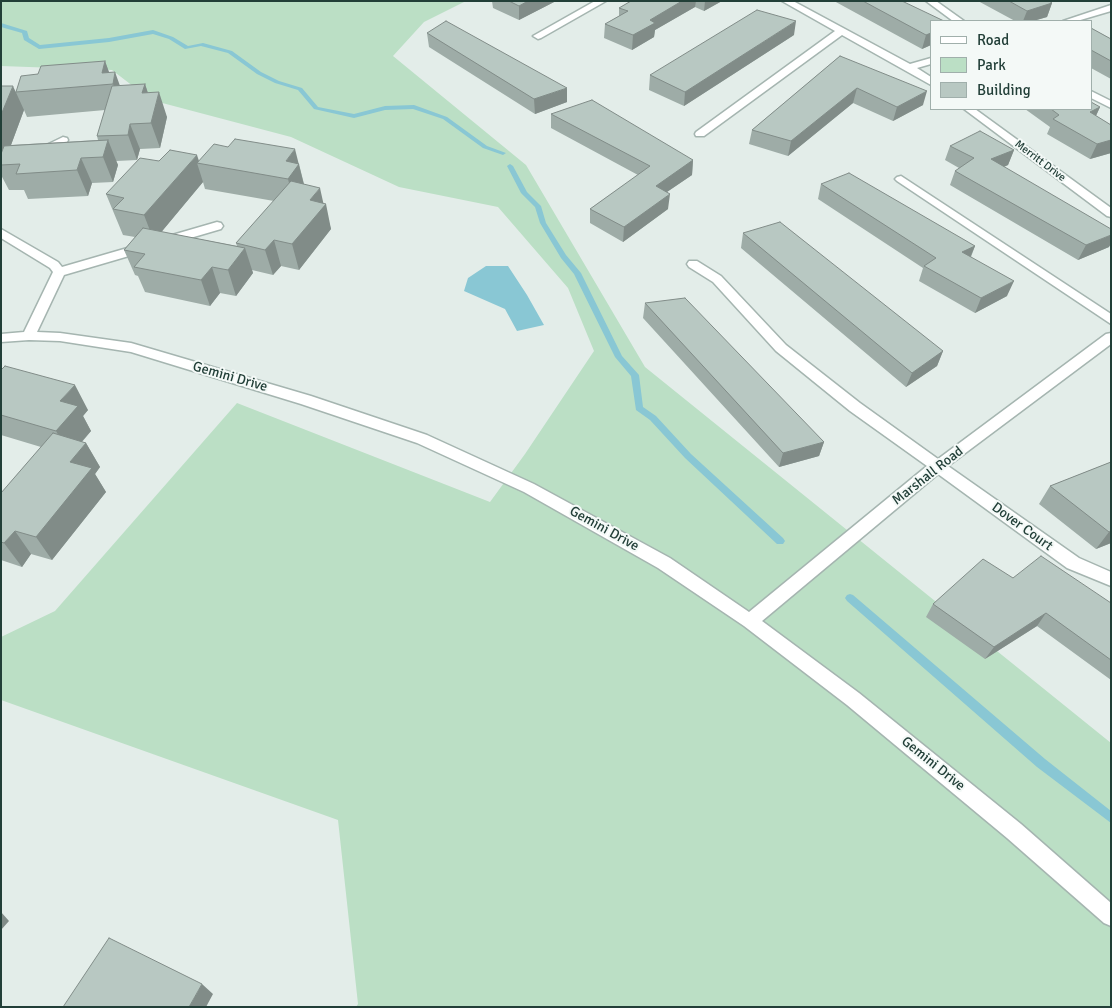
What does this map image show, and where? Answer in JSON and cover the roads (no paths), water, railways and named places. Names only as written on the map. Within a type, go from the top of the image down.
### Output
[{"type":"street","points":[[538,36],[602,1]]},
{"type":"street","points":[[786,1],[909,67],[930,81]]},
{"type":"street","points":[[930,1],[958,20]]},
{"type":"street","points":[[1071,20],[1111,8]]},
{"type":"street","points":[[700,134],[842,31]]},
{"type":"street","points":[[909,67],[930,61]]},
{"type":"street","points":[[1092,95],[1111,105]]},
{"type":"street","name":"Merritt Drive","points":[[970,110],[1111,214]]},
{"type":"street","points":[[1,171],[63,140]]},
{"type":"street","points":[[901,179],[1111,320]]},
{"type":"street","points":[[29,336],[59,272],[218,226]]},
{"type":"street","points":[[1,233],[54,264],[59,272]]},
{"type":"street","name":"Dover Court","points":[[693,264],[717,279],[781,348],[855,407],[1072,563],[1111,579]]},
{"type":"street","name":"Gemini Drive","points":[[1,338],[60,336],[131,348],[306,400],[422,439],[484,466],[596,523],[664,563],[750,621],[853,699],[1014,831],[1111,916]]},
{"type":"street","name":"Marshall Road","points":[[750,621],[938,466],[1111,337]]},
{"type":"water","points":[[486,266],[508,266],[544,325],[517,331],[505,309],[464,291],[468,278]]},
{"type":"waterway","points":[[1,25],[25,32],[26,39],[39,47],[109,40],[153,32],[171,38],[187,48],[201,44],[230,52],[259,73],[277,82],[300,89],[316,108],[354,116],[385,108],[414,107],[445,118],[485,147],[503,153]]},
{"type":"waterway","points":[[510,166],[524,193],[538,206],[543,223],[563,256],[577,273],[619,357],[635,375],[639,408],[653,418],[688,456],[780,541]]},
{"type":"waterway","points":[[850,598],[1041,763],[1111,818]]}]
